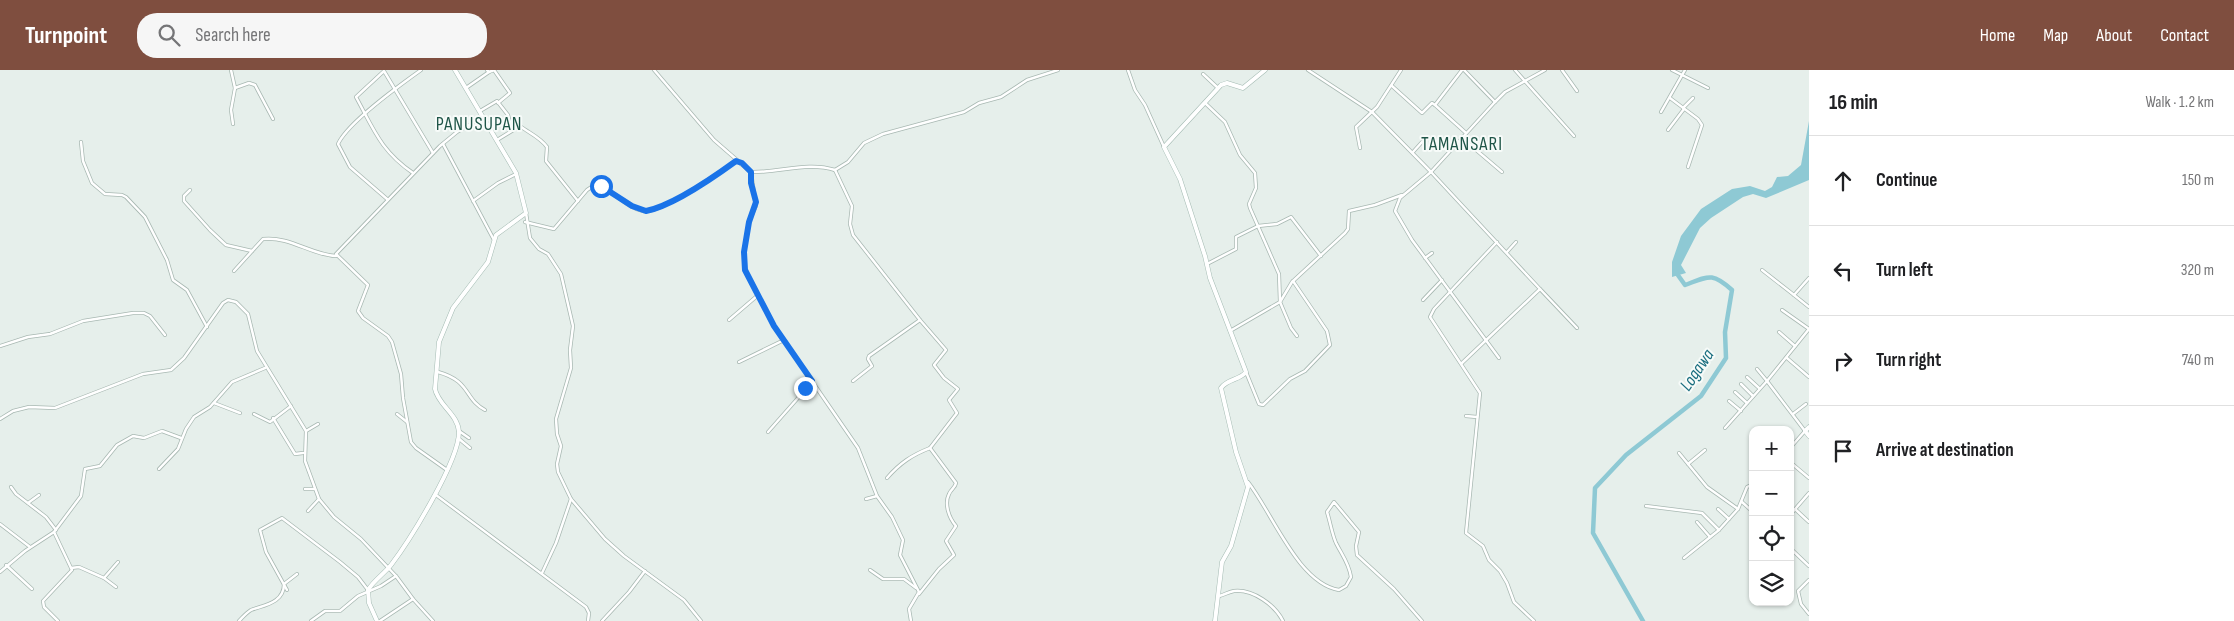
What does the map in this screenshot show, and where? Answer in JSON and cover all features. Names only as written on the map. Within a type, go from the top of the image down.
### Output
[{"type":"street","points":[[231,70],[236,88],[232,110],[233,124]]},
{"type":"street","points":[[387,199],[350,167],[338,144],[347,132],[395,88],[421,70]]},
{"type":"street","points":[[456,70],[517,174],[530,238],[558,266],[573,326],[570,368],[555,425],[562,446],[557,467],[571,499],[615,549],[684,600],[701,621]]},
{"type":"street","points":[[466,88],[488,71],[494,70],[510,93],[498,103]]},
{"type":"street","points":[[654,70],[714,140],[751,172],[774,172],[806,165],[835,170],[848,162],[864,143],[882,134],[955,116],[979,103],[1001,96],[1028,80],[1058,70]]},
{"type":"street","points":[[1128,70],[1135,90],[1145,104],[1180,179],[1229,332],[1259,404],[1263,405],[1290,379],[1305,371],[1330,345],[1326,331],[1293,281]]},
{"type":"street","points":[[1164,146],[1218,88],[1225,83],[1243,88],[1264,70]]},
{"type":"street","points":[[1308,70],[1372,112],[1432,172],[1577,328]]},
{"type":"street","points":[[1360,148],[1356,127],[1372,112],[1392,86],[1401,70]]},
{"type":"street","points":[[1435,105],[1463,70],[1495,102]]},
{"type":"street","points":[[1515,70],[1574,136]]},
{"type":"street","points":[[1499,358],[1425,258],[1396,215],[1397,202],[1432,172],[1466,133],[1506,92],[1545,70]]},
{"type":"street","points":[[1562,70],[1577,91]]},
{"type":"street","points":[[1672,70],[1708,88]]},
{"type":"street","points":[[1661,112],[1685,70]]},
{"type":"street","points":[[413,173],[389,154],[376,135],[357,95],[384,71],[433,153]]},
{"type":"street","points":[[1203,74],[1218,88]]},
{"type":"street","points":[[236,88],[249,82],[255,85],[273,119]]},
{"type":"street","points":[[1392,86],[1422,114],[1432,103],[1466,133]]},
{"type":"street","points":[[1670,98],[1702,125],[1688,167]]},
{"type":"street","points":[[1668,130],[1693,98]]},
{"type":"street","points":[[480,111],[495,101],[508,115],[512,131]]},
{"type":"street","points":[[1204,102],[1225,122],[1240,154],[1255,173],[1256,188],[1249,204],[1279,274],[1280,302],[1291,328],[1297,336]]},
{"type":"street","points":[[336,256],[387,199],[433,153],[483,116]]},
{"type":"street","points":[[497,140],[522,127],[527,133],[539,138],[547,148],[546,161],[578,201]]},
{"type":"street","points":[[1462,138],[1502,172]]},
{"type":"street","points":[[81,142],[83,161],[92,183],[105,194],[126,197],[145,217],[167,260],[173,280],[187,290],[207,327]]},
{"type":"street","points":[[1413,152],[1422,142]]},
{"type":"street","points":[[443,144],[494,240]]},
{"type":"street","points":[[526,222],[552,230],[587,190],[598,184],[638,209],[650,211],[715,177],[738,161]]},
{"type":"street","points":[[835,170],[852,206],[850,224],[853,235],[946,350],[934,365],[944,378],[958,389],[949,400],[957,413],[930,448],[916,452],[903,461],[887,478]]},
{"type":"street","points":[[751,172],[756,206],[749,222],[744,264],[757,296],[784,340],[858,448],[877,496],[892,517],[902,538],[900,555],[919,594]]},
{"type":"street","points":[[473,201],[498,183],[517,174]]},
{"type":"street","points":[[190,190],[184,196],[184,201],[210,230],[229,246],[252,250]]},
{"type":"street","points":[[1229,332],[1280,302],[1293,281],[1345,233],[1348,229],[1350,210],[1375,205],[1404,195]]},
{"type":"street","points":[[469,438],[459,431],[452,416],[435,392],[440,342],[446,322],[474,277],[488,262],[494,240],[500,231],[526,213]]},
{"type":"street","points":[[1207,264],[1236,249],[1235,238],[1258,226],[1277,224],[1292,217],[1322,256]]},
{"type":"street","points":[[234,271],[262,239],[270,238],[288,241],[324,255],[336,256],[368,285],[358,311],[363,318],[390,338],[400,368],[409,436],[416,448],[447,470]]},
{"type":"street","points":[[1497,242],[1450,292],[1430,317],[1480,393],[1466,533],[1483,546],[1489,560],[1500,570],[1514,602],[1534,621]]},
{"type":"street","points":[[1507,252],[1516,242]]},
{"type":"street","points":[[1425,258],[1432,253]]},
{"type":"street","points":[[1762,270],[1809,307]]},
{"type":"street","points":[[1794,295],[1809,278]]},
{"type":"street","points":[[1423,300],[1442,280]]},
{"type":"street","points":[[1462,363],[1540,289]]},
{"type":"street","points":[[729,320],[757,296]]},
{"type":"street","points":[[0,419],[14,411],[29,407],[55,408],[143,374],[171,370],[184,358],[226,301],[236,302],[248,314],[256,350],[306,431],[303,453],[319,499],[334,517],[361,539],[389,568],[432,620]]},
{"type":"street","points":[[1725,428],[1787,358],[1809,329],[1782,310]]},
{"type":"street","points":[[0,346],[28,337],[50,334],[83,321],[133,313],[144,313],[150,316],[165,335]]},
{"type":"street","points":[[853,381],[872,366],[868,359],[869,356],[920,320]]},
{"type":"street","points":[[1778,332],[1795,346]]},
{"type":"street","points":[[739,362],[784,340]]},
{"type":"street","points":[[1787,358],[1809,377]]},
{"type":"street","points":[[159,469],[178,449],[181,438],[190,422],[214,403],[232,382],[266,368]]},
{"type":"street","points":[[1757,369],[1809,436]]},
{"type":"street","points":[[438,372],[456,378],[475,402],[485,410]]},
{"type":"street","points":[[1246,372],[1243,376],[1223,384],[1221,388],[1236,452],[1248,482],[1294,557],[1317,581],[1339,590],[1346,586],[1351,577],[1348,563],[1336,542],[1333,526],[1326,512],[1334,502],[1359,532],[1356,546],[1357,555],[1394,589],[1422,621]]},
{"type":"street","points":[[1747,377],[1760,388]]},
{"type":"street","points":[[768,432],[812,381]]},
{"type":"street","points":[[1741,384],[1753,396]]},
{"type":"street","points":[[1735,392],[1747,404]]},
{"type":"street","points":[[1729,401],[1741,411]]},
{"type":"street","points":[[214,403],[240,413]]},
{"type":"street","points":[[1793,414],[1806,404]]},
{"type":"street","points":[[254,414],[267,422],[291,406]]},
{"type":"street","points":[[397,414],[408,422]]},
{"type":"street","points":[[1466,416],[1477,417]]},
{"type":"street","points":[[273,418],[295,454],[303,453]]},
{"type":"street","points":[[306,431],[318,424]]},
{"type":"street","points":[[1794,444],[1809,427]]},
{"type":"street","points":[[0,572],[55,531],[82,496],[85,469],[100,466],[122,441],[133,436],[144,438],[162,431],[181,438]]},
{"type":"street","points":[[368,591],[402,550],[434,494],[447,470],[459,431]]},
{"type":"street","points":[[458,438],[470,448]]},
{"type":"street","points":[[911,621],[909,609],[935,574],[954,554],[946,540],[956,526],[950,516],[948,504],[949,493],[956,483],[930,448]]},
{"type":"street","points":[[1688,464],[1705,450]]},
{"type":"street","points":[[1679,452],[1707,487],[1738,509]]},
{"type":"street","points":[[1794,465],[1809,478]]},
{"type":"street","points":[[1215,621],[1222,560],[1230,546],[1243,510],[1248,482]]},
{"type":"street","points":[[1684,558],[1719,530],[1729,519],[1738,509],[1749,486]]},
{"type":"street","points":[[11,487],[16,494],[46,517],[55,531],[71,568],[71,572],[43,601],[44,607],[58,621]]},
{"type":"street","points":[[305,489],[314,489]]},
{"type":"street","points":[[1809,493],[1795,509],[1809,522]]},
{"type":"street","points":[[434,494],[587,608],[589,613],[588,621]]},
{"type":"street","points":[[28,503],[39,495]]},
{"type":"street","points":[[866,498],[877,496]]},
{"type":"street","points":[[308,511],[319,499]]},
{"type":"street","points":[[542,573],[556,543],[571,499]]},
{"type":"street","points":[[1742,502],[1749,508]]},
{"type":"street","points":[[1646,506],[1702,513],[1719,530]]},
{"type":"street","points":[[1718,509],[1729,519]]},
{"type":"street","points":[[287,590],[266,552],[260,530],[282,518],[322,546],[358,577],[368,591],[379,621],[413,599]]},
{"type":"street","points":[[1698,522],[1710,537]]},
{"type":"street","points":[[0,524],[30,548]]},
{"type":"street","points":[[1794,552],[1809,566]]},
{"type":"street","points":[[104,578],[118,562]]},
{"type":"street","points":[[6,566],[32,589]]},
{"type":"street","points":[[71,568],[79,567],[104,578],[116,587]]},
{"type":"street","points":[[870,570],[880,578],[904,579],[918,589]]},
{"type":"street","points":[[602,621],[629,592],[645,571]]},
{"type":"street","points":[[239,621],[249,612],[276,600],[282,592],[284,584],[297,574]]},
{"type":"street","points":[[311,621],[325,611],[340,611],[354,599],[396,576]]},
{"type":"street","points":[[1809,580],[1798,591],[1801,604],[1809,614]]},
{"type":"street","points":[[1217,596],[1235,591],[1253,594],[1269,604],[1283,621]]},
{"type":"water","points":[[1809,121],[1809,180],[1766,198],[1753,194],[1743,197],[1711,218],[1700,228],[1681,265],[1686,273],[1672,277],[1672,262],[1681,236],[1701,209],[1732,189],[1750,186],[1765,191],[1772,187],[1777,177],[1788,176],[1801,165]]},
{"type":"waterway","name":"Logawa","points":[[1643,621],[1593,533],[1595,488],[1626,455],[1701,396],[1726,358],[1725,332],[1732,290],[1720,280],[1710,277],[1685,285],[1675,271]]},
{"type":"district","name":"PANUSUPAN","points":[[479,124]]},
{"type":"district","name":"TAMANSARI","points":[[1462,144]]},
{"type":"route","points":[[601,186],[632,206],[646,211],[671,202],[703,182],[715,177],[736,161],[742,163],[751,172],[751,183],[756,202],[749,222],[744,252],[745,270],[763,309],[812,381],[805,388]]}]
